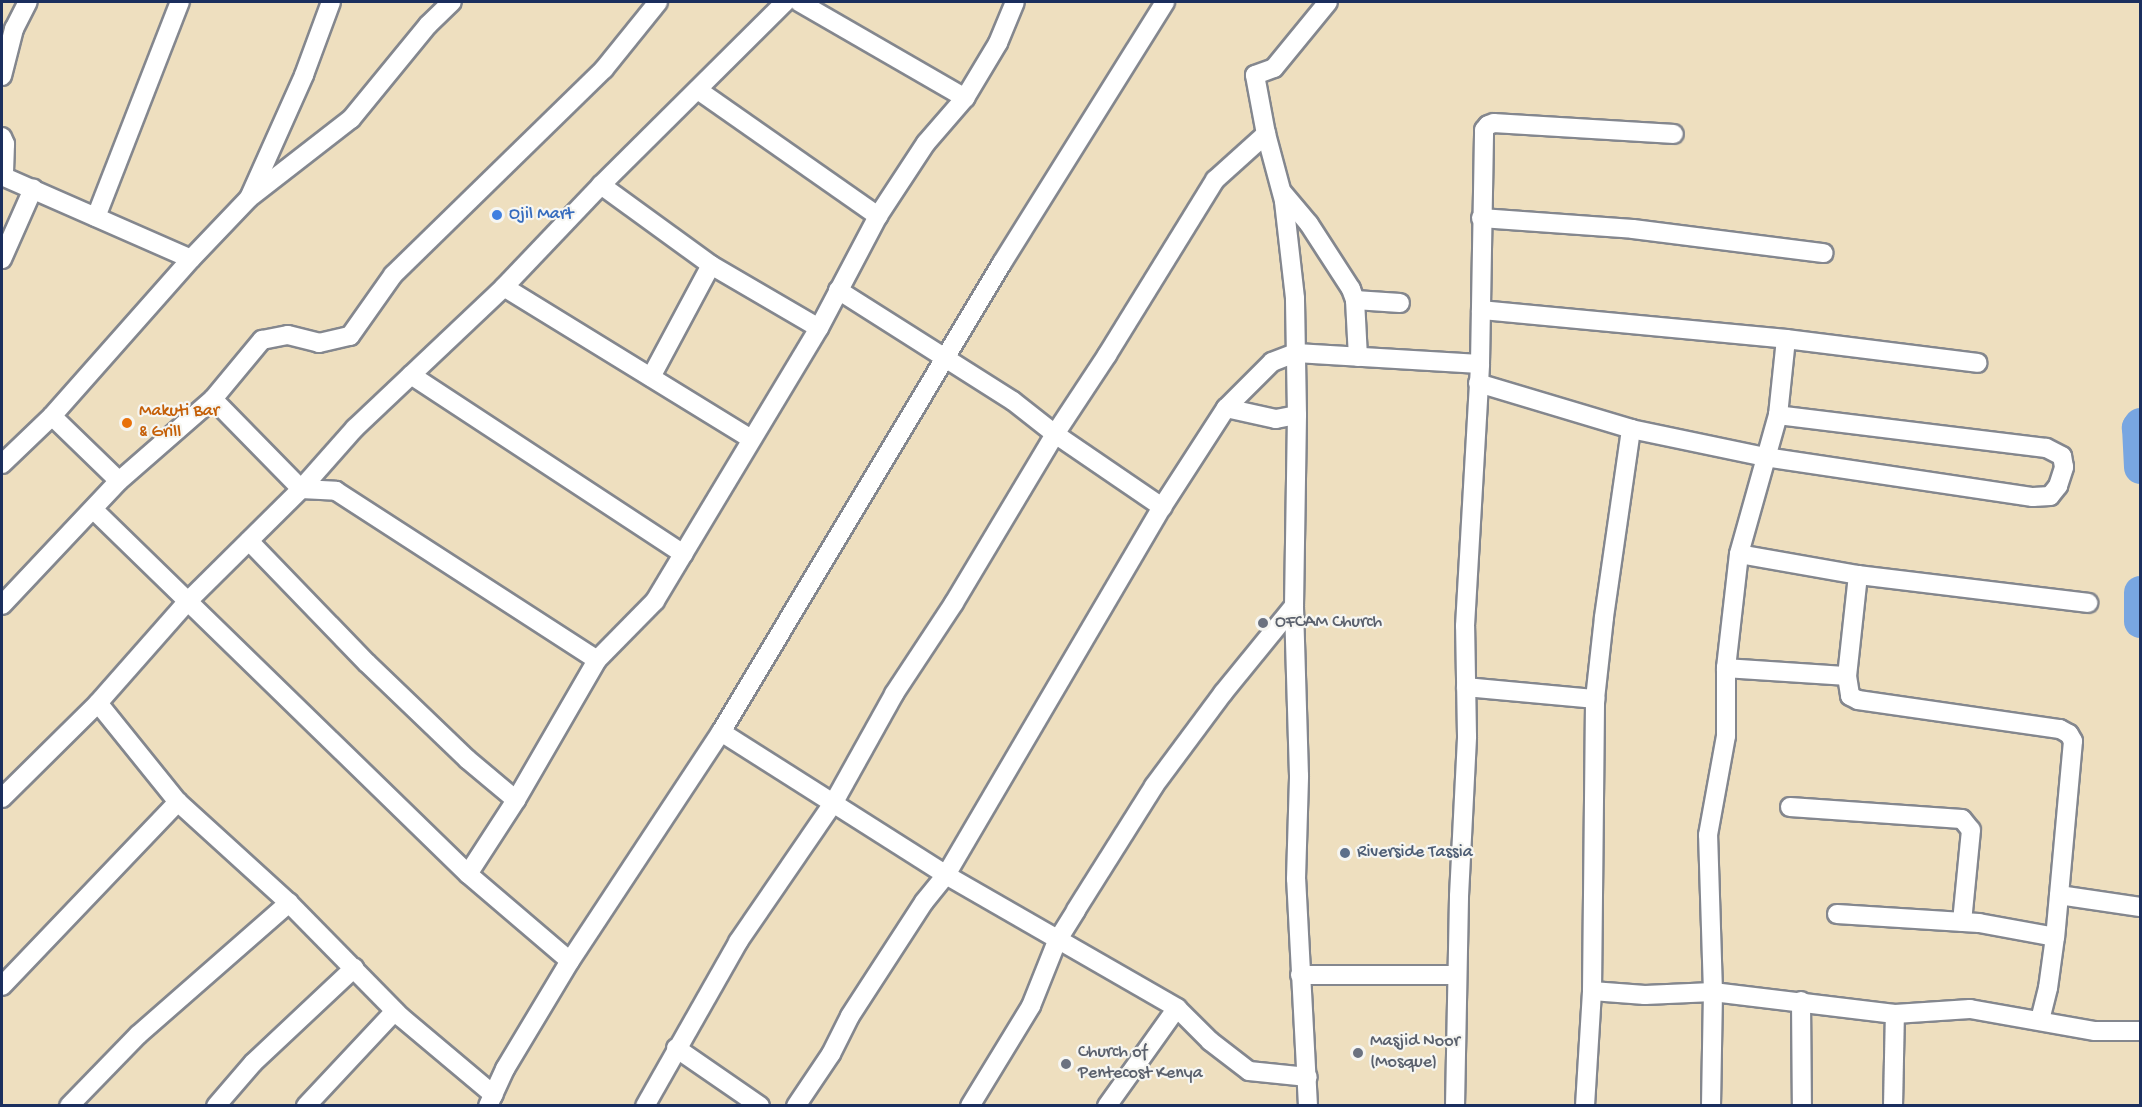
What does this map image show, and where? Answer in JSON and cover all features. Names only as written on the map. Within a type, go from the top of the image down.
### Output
[{"type":"street","points":[[2,76],[14,29],[28,2]]},
{"type":"street","points":[[96,217],[180,2]]},
{"type":"street","points":[[249,198],[304,75],[331,2]]},
{"type":"street","points":[[2,464],[10,445],[52,416],[191,259],[249,198],[351,119],[428,25],[452,2]]},
{"type":"street","points":[[2,605],[119,481],[213,399],[262,340],[288,335],[319,344],[350,336],[393,275],[604,69],[658,2]]},
{"type":"street","points":[[2,798],[98,703],[187,602],[301,489],[355,428],[504,288],[601,185],[785,2]]},
{"type":"street","points":[[799,2],[965,98]]},
{"type":"street","points":[[468,874],[516,800],[597,660],[655,601],[819,328],[878,216],[926,143],[965,98],[998,43],[1016,2]]},
{"type":"street","points":[[98,703],[178,802],[289,903],[395,1011],[491,1100],[505,1069],[570,961],[721,732],[880,465],[947,360],[1002,263],[1165,2]]},
{"type":"street","points":[[1308,1106],[1296,879],[1299,776],[1294,606],[1297,415],[1291,248],[1282,192],[1266,134],[1255,75],[1274,68],[1328,2]]},
{"type":"street","points":[[698,90],[878,216]]},
{"type":"street","points":[[1455,1106],[1457,975],[1467,736],[1465,627],[1480,364],[1484,130],[1488,124],[1674,134]]},
{"type":"street","points":[[645,1106],[738,942],[834,802],[894,694],[954,603],[1055,434],[1107,356],[1215,180],[1266,134]]},
{"type":"street","points":[[2,137],[5,144],[3,176],[191,259]]},
{"type":"street","points":[[601,185],[711,265],[819,328]]},
{"type":"street","points":[[2,260],[33,189]]},
{"type":"street","points":[[1282,192],[1309,224],[1343,274],[1355,300],[1358,357]]},
{"type":"street","points":[[1481,218],[1633,229],[1823,253]]},
{"type":"street","points":[[651,377],[711,265]]},
{"type":"street","points":[[504,288],[751,439]]},
{"type":"street","points":[[838,290],[1013,401],[1055,434],[1162,507]]},
{"type":"street","points":[[1355,300],[1400,303]]},
{"type":"street","points":[[1481,310],[1786,339],[1978,363]]},
{"type":"street","points":[[1711,1106],[1713,992],[1708,835],[1726,736],[1726,668],[1739,554],[1778,415],[1786,339]]},
{"type":"street","points":[[796,1106],[831,1054],[850,1016],[924,902],[946,875],[1162,507],[1226,408],[1272,362],[1296,353],[1480,364]]},
{"type":"street","points":[[411,375],[683,554]]},
{"type":"street","points":[[1478,383],[1631,429],[1765,457],[2033,497],[2050,496],[2058,486],[2064,467],[2061,456],[2046,448],[1778,415]]},
{"type":"street","points":[[213,399],[301,489],[336,491],[597,660]]},
{"type":"street","points":[[1226,408],[1276,419],[1297,415]]},
{"type":"street","points":[[52,416],[119,481]]},
{"type":"street","points":[[1585,1106],[1592,991],[1595,699],[1604,617],[1631,429]]},
{"type":"street","points":[[94,510],[468,874],[570,961]]},
{"type":"street","points":[[249,541],[367,663],[458,751],[516,800]]},
{"type":"street","points":[[1739,554],[1858,575],[2088,603]]},
{"type":"street","points":[[1858,575],[1847,676],[1850,696],[1858,700],[2060,729],[2069,734],[2073,741],[2049,988],[2040,1020]]},
{"type":"street","points":[[970,1106],[1031,1006],[1058,941],[1154,786],[1223,693],[1294,606]]},
{"type":"street","points":[[1726,668],[1847,676]]},
{"type":"street","points":[[1466,687],[1595,699]]},
{"type":"street","points":[[721,732],[946,875],[1177,1008],[1210,1041],[1249,1071],[1308,1077]]},
{"type":"street","points":[[2,986],[178,802]]},
{"type":"street","points":[[1790,807],[1962,819],[1971,830],[1962,922]]},
{"type":"street","points":[[2059,896],[2140,907]]},
{"type":"street","points":[[69,1106],[138,1035],[289,903]]},
{"type":"street","points":[[1837,914],[1962,922],[2055,937]]},
{"type":"street","points":[[216,1106],[254,1063],[354,968]]},
{"type":"street","points":[[1300,975],[1457,975]]},
{"type":"street","points":[[1592,991],[1645,995],[1713,992],[1895,1014],[1970,1009],[2095,1031],[2140,1031]]},
{"type":"street","points":[[1801,1001],[1802,1106]]},
{"type":"street","points":[[1107,1106],[1177,1008]]},
{"type":"street","points":[[306,1106],[395,1011]]},
{"type":"street","points":[[1893,1106],[1895,1014]]},
{"type":"street","points":[[676,1048],[760,1106]]},
{"type":"waterway","points":[[2140,424],[2138,427],[2140,467]]},
{"type":"waterway","points":[[2140,592],[2140,621]]},
{"type":"place","name":"Ojil Mart","points":[[497,215]]},
{"type":"place","name":"Makuti Bar & Grill","points":[[127,423]]},
{"type":"place","name":"OFCAM Church","points":[[1263,623]]},
{"type":"place","name":"Riverside Tassia","points":[[1345,853]]},
{"type":"place","name":"Masjid Noor (Mosque)","points":[[1358,1053]]},
{"type":"place","name":"Church of Pentecost Kenya","points":[[1066,1064]]}]
